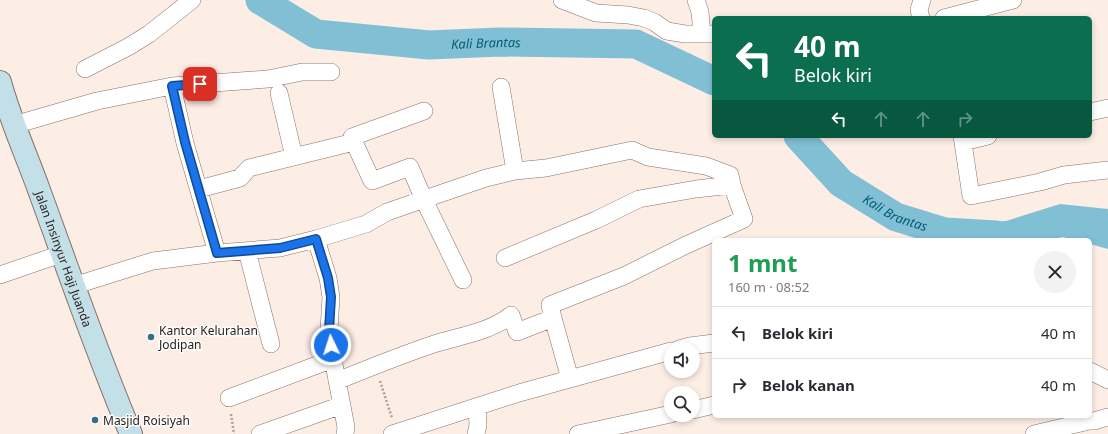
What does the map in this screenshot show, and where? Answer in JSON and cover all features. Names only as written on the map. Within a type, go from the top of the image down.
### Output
[{"type":"main road","name":"Jalan Insinyur Haji Juanda","points":[[2,94],[39,189],[61,254],[112,389],[131,434]]},
{"type":"street","points":[[85,69],[128,47],[149,34],[192,0]]},
{"type":"street","points":[[562,0],[596,13],[628,15],[644,18],[667,30],[685,34],[708,34],[696,0]]},
{"type":"street","points":[[920,16],[919,10],[922,0]]},
{"type":"street","points":[[952,16],[1014,0]]},
{"type":"street","points":[[14,124],[98,101],[172,86],[268,79],[302,72],[331,72]]},
{"type":"street","points":[[172,86],[185,142],[217,253]]},
{"type":"street","points":[[501,87],[515,171]]},
{"type":"street","points":[[279,93],[294,157]]},
{"type":"street","points":[[1092,112],[1108,108]]},
{"type":"street","points":[[424,111],[352,137],[372,181],[410,167],[424,200],[463,280]]},
{"type":"street","points":[[962,139],[972,196],[1040,182],[1064,175],[1108,170]]},
{"type":"street","points":[[199,189],[240,178],[249,168],[354,142]]},
{"type":"street","points":[[73,286],[153,261],[217,253],[280,248],[366,224],[387,212],[486,178],[515,171],[546,168],[578,160],[632,150],[648,157],[706,166],[730,175],[744,218],[624,276],[550,305],[570,379]]},
{"type":"street","points":[[505,258],[596,220],[639,199],[696,188],[732,185]]},
{"type":"street","points":[[316,239],[328,278],[331,297],[329,330],[346,427],[345,434]]},
{"type":"street","points":[[247,251],[271,344]]},
{"type":"street","points":[[0,274],[61,254]]},
{"type":"street","points":[[337,381],[375,365],[436,343],[460,337],[502,322],[511,315],[517,332],[553,318]]},
{"type":"street","points":[[700,345],[712,343]]},
{"type":"street","points":[[394,433],[519,393],[664,353]]},
{"type":"street","points":[[229,398],[333,359]]},
{"type":"street","points":[[1092,372],[1108,380]]},
{"type":"street","points":[[260,434],[342,405]]},
{"type":"street","points":[[700,408],[712,405]]},
{"type":"street","points":[[476,434],[478,425],[477,407]]},
{"type":"street","points":[[578,434],[664,416]]},
{"type":"street","points":[[1034,434],[1108,417]]},
{"type":"path","points":[[375,365],[394,433]]},
{"type":"path","points":[[229,398],[234,434]]},
{"type":"water","points":[[1060,204],[1108,209],[1108,249],[1092,245],[1092,238],[957,238],[956,224],[1006,221]]},
{"type":"waterway","name":"Kali Brantas","points":[[260,0],[316,34],[429,45],[500,42],[636,44],[712,80]]},
{"type":"waterway","name":"Kali Brantas","points":[[800,138],[841,183],[896,217],[945,232],[996,235]]},
{"type":"place","name":"Kantor Kelurahan Jodipan","points":[[151,337]]},
{"type":"place","name":"Masjid Roisiyah","points":[[95,420]]},
{"type":"route","points":[[200,84],[172,86],[185,142],[217,253],[280,248],[316,239],[328,278],[331,297],[329,330],[331,345]]}]
